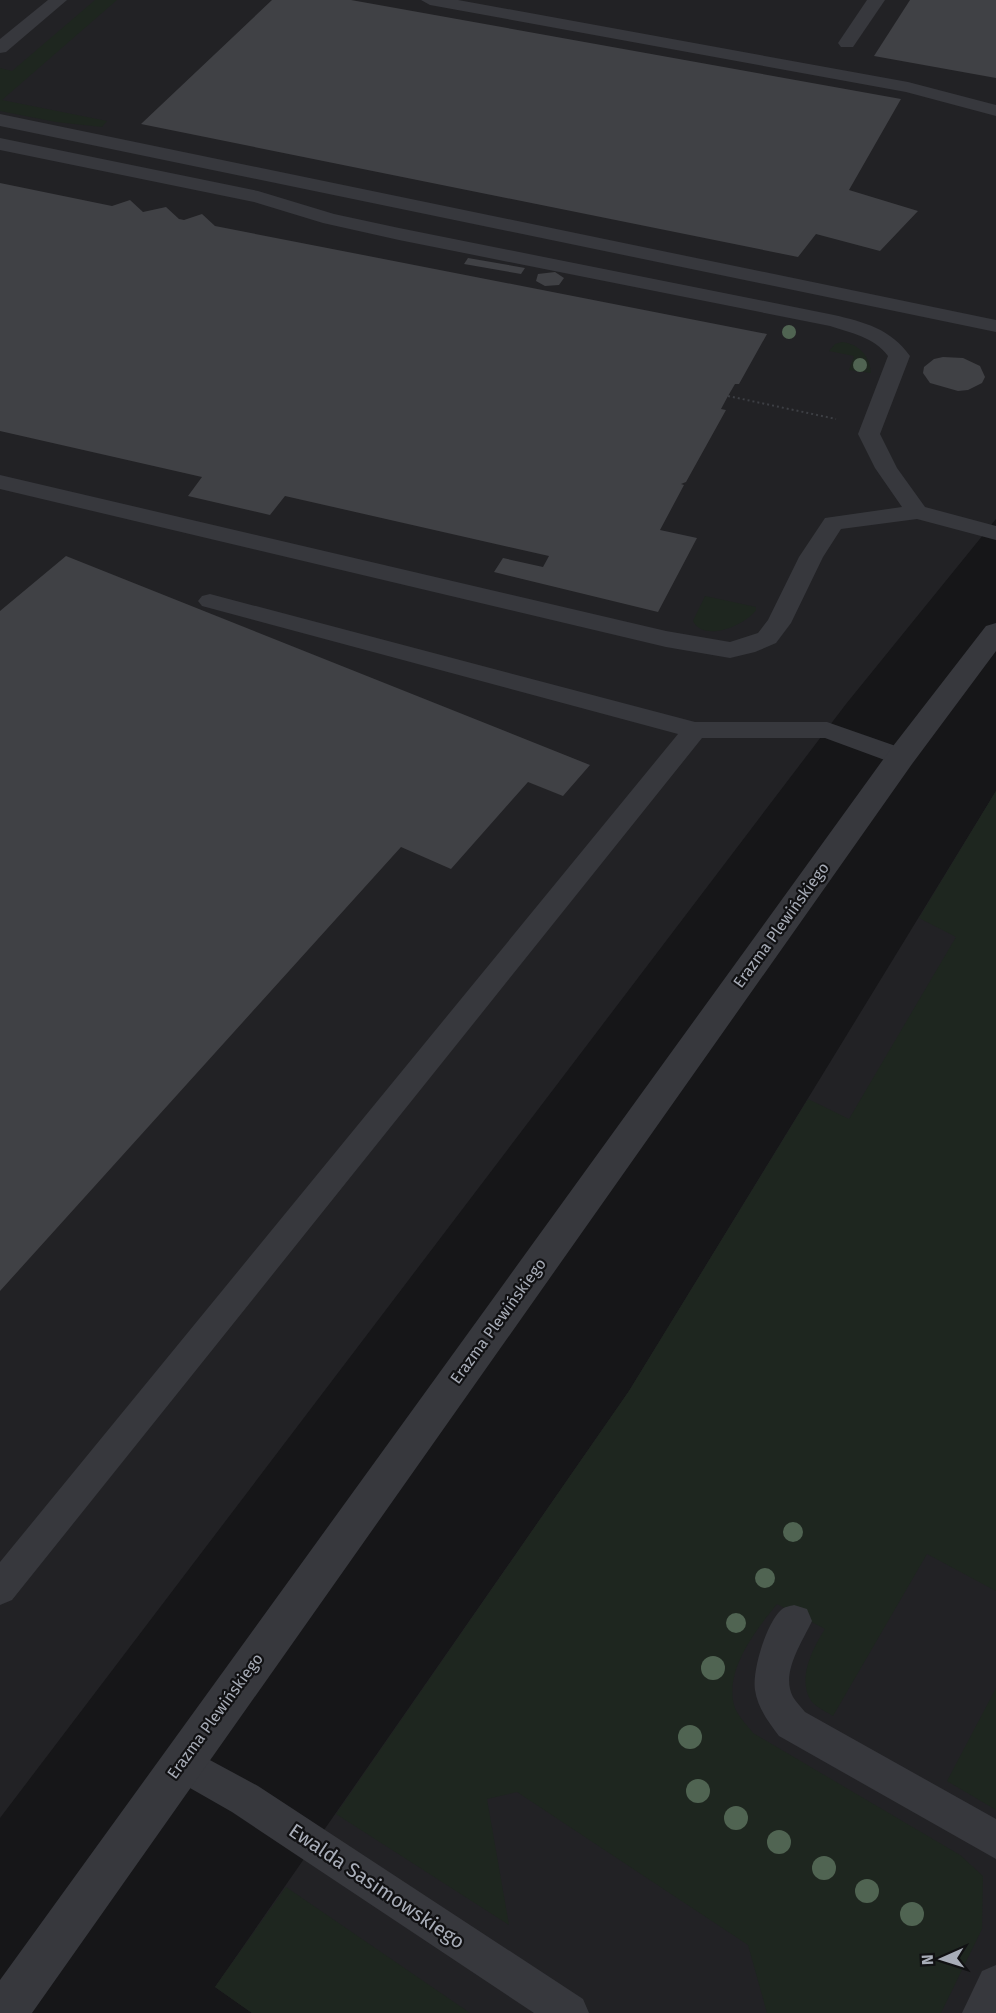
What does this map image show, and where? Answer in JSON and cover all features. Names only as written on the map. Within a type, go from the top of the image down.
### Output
[{"type":"street","name":"Erazma Plewińskiego","points":[[9,1991],[182,1763],[901,757],[996,632]]},
{"type":"lane","points":[[0,48],[57,0]]},
{"type":"lane","points":[[430,0],[908,87],[996,111]]},
{"type":"lane","points":[[847,43],[876,0]]},
{"type":"lane","points":[[0,120],[996,326]]},
{"type":"lane","points":[[0,144],[247,195],[330,219],[399,234],[834,321],[880,335],[892,344],[899,356],[869,434],[886,468],[917,512]]},
{"type":"lane","points":[[0,482],[666,639],[730,650],[746,647],[766,638],[779,623],[811,557],[833,523],[917,512],[996,533]]},
{"type":"lane","points":[[210,601],[695,730],[826,730],[901,757]]},
{"type":"lane","points":[[0,1589],[695,730]]},
{"type":"lane","points":[[794,1622],[780,1642],[774,1673],[776,1701],[792,1724],[996,1840]]},
{"type":"lane","name":"Ewalda Sasimowskiego","points":[[182,1763],[245,1798],[569,2013]]},
{"type":"lane","points":[[982,2013],[996,1985]]},
{"type":"shaded area","points":[[0,0],[996,0],[996,519],[846,704],[0,1818]]},
{"type":"shaded area","points":[[95,0],[117,0],[2,100],[107,121],[102,127],[56,122],[0,111],[0,68],[12,71]]},
{"type":"shaded area","points":[[842,342],[854,345],[866,356],[871,373],[849,370],[854,356],[829,351],[835,344]]},
{"type":"shaded area","points":[[705,596],[756,607],[756,610],[735,626],[706,631],[693,621]]},
{"type":"shaded area","points":[[996,791],[996,2013],[252,2013],[215,1987],[629,1391]]},
{"type":"shaded area","points":[[996,791],[996,1591],[927,1554],[833,1716],[812,1702],[807,1693],[806,1684],[811,1655],[825,1629],[777,1604],[744,1651],[738,1664],[732,1691],[734,1705],[739,1716],[753,1733],[960,1855],[983,1876],[982,1929],[941,2013],[767,2013],[748,1945],[517,1792],[487,1799],[509,1925],[336,1814],[629,1391],[808,1099],[849,1119],[956,937],[919,918]]},
{"type":"shaded area","points":[[996,1688],[996,1810],[947,1781]]},
{"type":"shaded area","points":[[286,1887],[470,2013],[252,2013],[215,1987]]},
{"type":"building","points":[[272,0],[351,0],[901,99],[849,190],[918,211],[880,251],[816,234],[798,257],[141,124]]},
{"type":"building","points":[[910,0],[996,0],[996,78],[874,56]]},
{"type":"building","points":[[0,183],[112,206],[130,200],[143,212],[166,207],[179,219],[184,220],[202,214],[215,226],[767,334],[739,384],[735,384],[728,396],[721,409],[726,410],[686,482],[681,484],[684,485],[660,530],[697,538],[658,612],[494,572],[503,558],[543,567],[549,556],[285,496],[270,515],[188,496],[202,477],[0,431]]},
{"type":"building","points":[[468,258],[525,268],[521,274],[464,264]]},
{"type":"building","points":[[555,272],[564,278],[559,285],[545,286],[536,281],[538,274]]},
{"type":"building","points":[[963,358],[980,366],[985,377],[982,383],[968,390],[958,391],[930,383],[923,373],[924,367],[934,359]]},
{"type":"building","points":[[66,556],[590,765],[563,796],[528,782],[451,869],[401,847],[0,1291],[0,611]]}]
